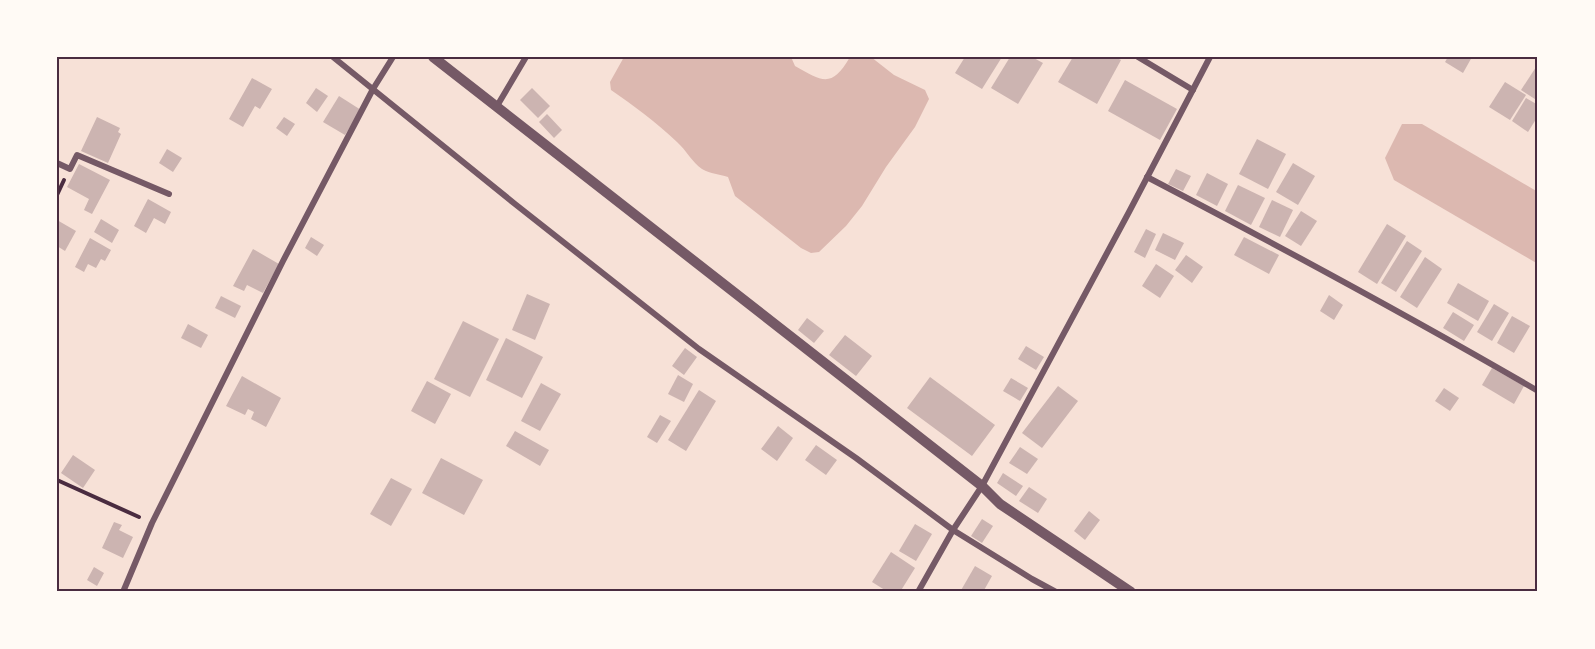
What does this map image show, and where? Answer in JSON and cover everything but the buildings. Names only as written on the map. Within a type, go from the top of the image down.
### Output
[{"type":"street","points":[[333,57],[514,204],[699,349],[856,458],[953,530],[1056,592]]},
{"type":"street","points":[[123,592],[152,523],[283,261],[373,89],[393,57]]},
{"type":"street","points":[[433,57],[982,486],[1000,504],[1131,592]]},
{"type":"street","points":[[497,106],[526,57]]},
{"type":"street","points":[[1138,57],[1193,90]]},
{"type":"street","points":[[918,592],[953,530],[982,486],[1210,57]]},
{"type":"street","points":[[57,163],[70,169],[77,154],[169,195]]},
{"type":"street","points":[[1147,177],[1300,257],[1538,391]]},
{"type":"path","points":[[57,480],[152,523]]},
{"type":"shaded area","points":[[624,57],[791,57],[795,66],[813,76],[826,79],[838,74],[850,57],[871,57],[894,75],[925,90],[929,99],[915,127],[862,206],[846,226],[819,252],[811,253],[801,248],[735,196],[728,177],[702,169],[661,128],[611,90],[610,82]]},
{"type":"shaded area","points":[[1402,124],[1422,124],[1538,192],[1538,264],[1394,180],[1385,158]]}]
